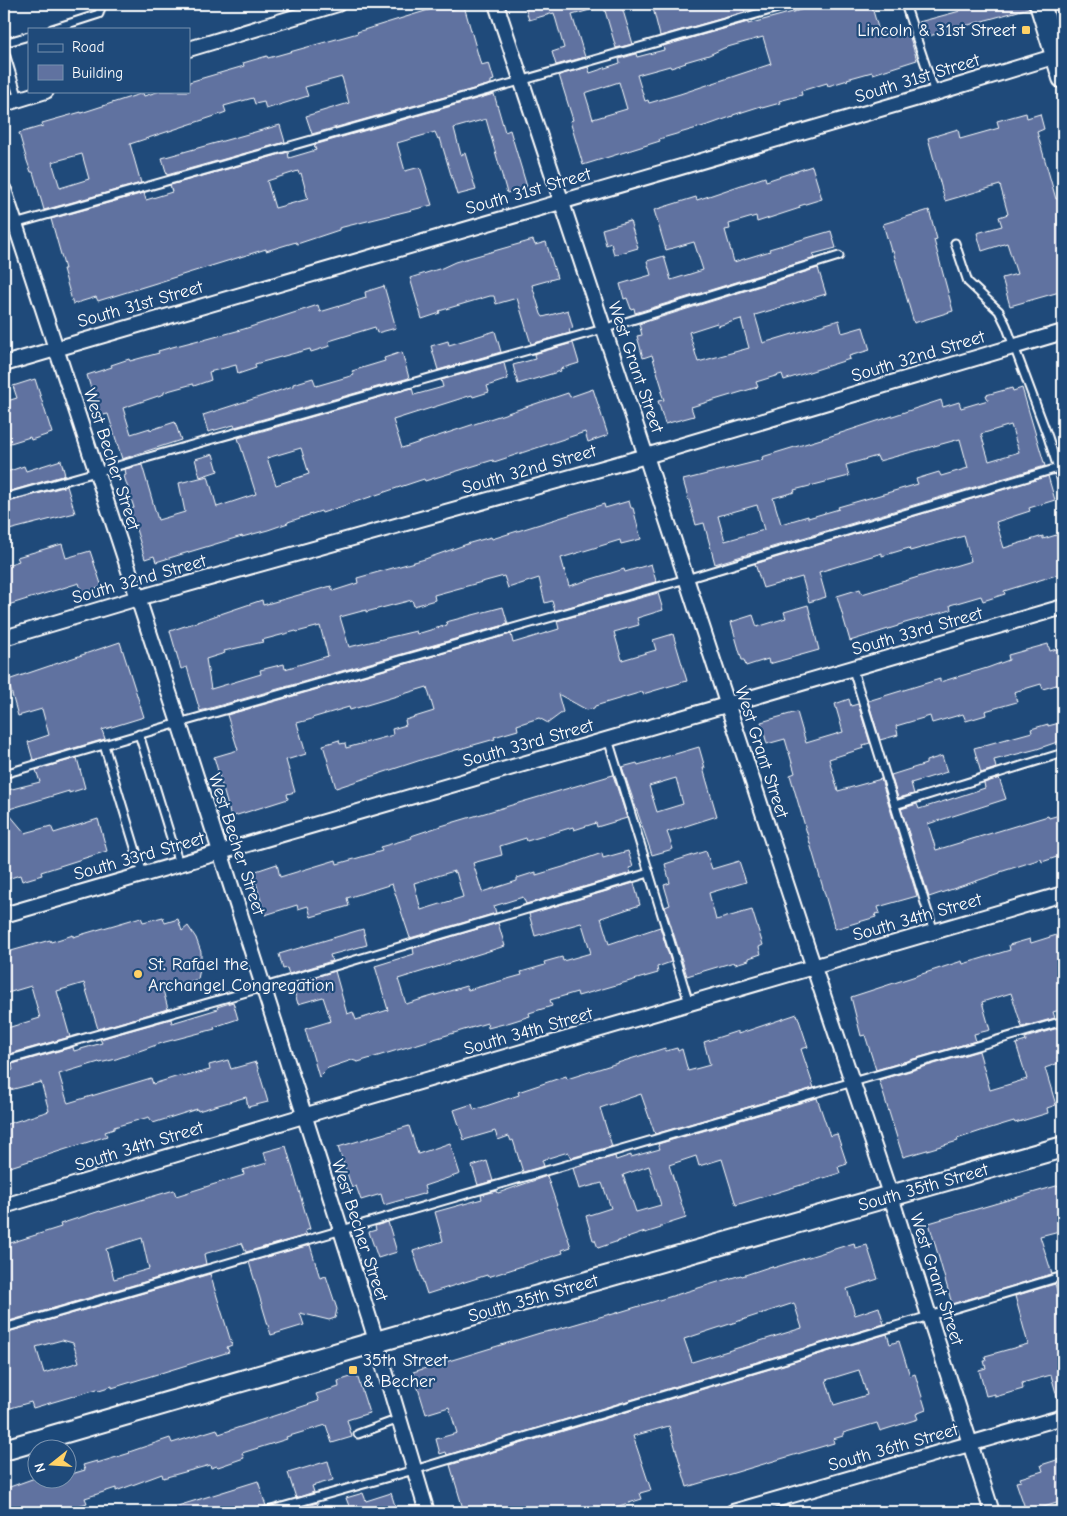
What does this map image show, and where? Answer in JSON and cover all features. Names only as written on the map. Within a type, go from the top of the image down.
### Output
[{"type":"main road","points":[[1040,4],[1060,55],[1063,78]]},
{"type":"main road","name":"South 35th Street","points":[[4,1450],[376,1342],[1063,1147]]},
{"type":"street","points":[[190,49],[338,4]]},
{"type":"street","name":"West Grant Street","points":[[496,4],[930,1315],[992,1512]]},
{"type":"street","name":"South 31st Street","points":[[4,364],[1060,55]]},
{"type":"street","points":[[4,104],[43,92]]},
{"type":"street","name":"West Becher Street","points":[[4,190],[9,225],[56,348],[179,723],[376,1342],[427,1512]]},
{"type":"street","name":"South 32nd Street","points":[[4,638],[138,598],[646,456],[1063,332]]},
{"type":"street","name":"South 33rd Street","points":[[4,915],[608,739],[853,670],[1063,607]]},
{"type":"street","name":"South 34th Street","points":[[4,1206],[304,1116],[1063,894]]},
{"type":"street","name":"South 36th Street","points":[[733,1512],[1063,1418]]},
{"type":"lane","points":[[55,28],[99,14],[102,4]]},
{"type":"lane","points":[[9,225],[792,4]]},
{"type":"lane","points":[[905,4],[935,93]]},
{"type":"lane","points":[[4,43],[28,36]]},
{"type":"lane","points":[[4,50],[19,99]]},
{"type":"lane","points":[[955,243],[968,282],[999,311],[1015,346],[1063,482]]},
{"type":"lane","points":[[4,498],[603,329],[839,256]]},
{"type":"lane","points":[[4,774],[686,579],[1058,468]]},
{"type":"lane","points":[[853,670],[934,932]]},
{"type":"lane","points":[[139,734],[179,864]]},
{"type":"lane","points":[[608,739],[689,1003]]},
{"type":"lane","points":[[104,745],[143,874]]},
{"type":"lane","points":[[895,805],[1063,753]]},
{"type":"lane","points":[[4,1061],[264,987],[649,873]]},
{"type":"lane","points":[[4,1328],[340,1229],[1063,1021]]},
{"type":"lane","points":[[264,1512],[414,1470],[1063,1276]]},
{"type":"lane","points":[[358,1434],[399,1419]]},
{"type":"building","points":[[448,4],[450,10],[464,6],[481,65],[489,63],[494,80],[491,81],[491,84],[312,134],[306,116],[349,103],[342,77],[305,87],[308,96],[266,109],[264,102],[255,104],[253,98],[224,106],[226,112],[130,144],[141,183],[44,210],[19,133],[43,126],[42,123],[81,113],[143,93],[144,96],[157,92],[190,92],[190,82],[244,66],[243,63],[358,33]],"holes":[[[82,154],[89,179],[60,188],[52,162]]]},
{"type":"building","points":[[524,4],[596,4],[597,8],[572,15],[585,57],[556,65],[552,52],[564,48],[554,13],[529,20]]},
{"type":"building","points":[[603,4],[621,4],[633,44],[616,48]]},
{"type":"building","points":[[652,4],[742,4],[745,12],[660,36]]},
{"type":"building","points":[[803,4],[871,4],[879,31],[883,30],[884,34],[907,28],[917,60],[873,74],[872,72],[828,86],[827,83],[801,91],[802,95],[779,101],[780,103],[762,108],[761,106],[583,165],[570,121],[573,120],[559,75],[588,67],[590,73],[620,63],[619,59],[636,54],[637,57],[664,50],[663,46],[748,22],[748,24],[804,9]],"holes":[[[763,37],[771,64],[680,94],[649,103],[648,100],[645,101],[637,75],[670,66],[671,68],[724,48]],[[619,82],[627,109],[593,119],[585,93]]]},
{"type":"building","points":[[972,4],[1028,4],[1029,8],[922,38],[918,25],[920,24],[919,22],[960,11],[959,8]]},
{"type":"building","points":[[494,94],[505,132],[510,130],[527,187],[507,193],[486,119],[454,128],[461,155],[465,153],[476,190],[457,195],[440,138],[438,139],[435,132],[397,143],[405,171],[420,167],[432,205],[339,228],[339,230],[297,244],[296,242],[266,251],[266,249],[98,301],[96,297],[73,304],[51,219],[144,193],[146,200],[172,192],[170,185],[288,152],[289,158],[316,150],[314,145]],"holes":[[[298,171],[299,174],[301,173],[308,199],[275,208],[267,181]]]},
{"type":"building","points":[[1026,113],[1027,118],[1040,114],[1044,129],[1037,132],[1056,199],[1063,197],[1063,291],[1010,306],[1002,278],[1017,274],[1007,243],[982,251],[977,233],[1002,226],[999,217],[1008,214],[1000,185],[945,201],[928,138],[958,129],[960,139],[999,128],[997,121]]},
{"type":"building","points":[[280,125],[285,142],[167,175],[162,158]]},
{"type":"building","points":[[812,166],[822,199],[757,222],[756,216],[729,224],[730,229],[725,230],[734,262],[770,251],[769,249],[831,231],[836,248],[813,254],[815,258],[635,313],[634,308],[631,309],[627,298],[624,299],[620,284],[651,275],[647,261],[664,256],[671,280],[703,270],[694,242],[666,250],[654,210],[696,197],[697,200],[765,177],[766,181]]},
{"type":"building","points":[[929,210],[937,239],[934,240],[953,311],[914,323],[883,224]]},
{"type":"building","points":[[630,221],[638,248],[614,255],[611,243],[606,245],[602,229]]},
{"type":"building","points":[[533,240],[535,245],[546,242],[557,278],[532,285],[541,314],[543,317],[568,310],[573,328],[569,329],[570,333],[531,344],[517,298],[496,304],[494,296],[490,296],[439,311],[440,313],[422,319],[410,278],[455,262]]},
{"type":"building","points":[[818,268],[826,294],[755,315],[763,343],[839,320],[842,333],[863,327],[870,350],[849,356],[850,359],[784,380],[782,374],[756,382],[758,387],[691,407],[694,416],[665,424],[658,401],[664,400],[661,392],[663,391],[652,355],[643,358],[637,336],[642,335],[639,324]],"holes":[[[741,319],[749,348],[698,362],[689,332],[717,323],[718,326]]]},
{"type":"building","points":[[384,286],[396,328],[377,333],[375,327],[329,341],[330,346],[311,352],[310,349],[255,364],[256,368],[238,374],[236,365],[209,372],[211,380],[194,386],[193,384],[164,392],[164,394],[123,408],[131,434],[175,422],[181,440],[122,459],[108,414],[99,416],[87,375],[129,359],[130,361],[159,353],[158,351],[244,329],[318,305],[320,312],[366,298],[365,292]]},
{"type":"building","points":[[495,331],[501,352],[438,370],[431,346],[448,341],[449,345]]},
{"type":"building","points":[[573,343],[579,363],[560,369],[561,371],[518,384],[513,365],[535,359],[534,354]]},
{"type":"building","points":[[402,352],[409,378],[235,427],[234,425],[208,432],[203,415],[313,378],[316,386],[354,375],[352,371],[385,361],[384,358]]},
{"type":"building","points":[[504,363],[508,379],[487,386],[489,392],[473,397],[472,395],[393,420],[402,448],[568,393],[570,397],[593,389],[608,435],[588,442],[585,432],[494,462],[493,460],[425,481],[424,479],[322,513],[321,511],[268,530],[156,562],[154,556],[145,559],[130,509],[134,508],[124,476],[126,475],[125,469],[142,465],[158,520],[185,512],[179,483],[208,476],[217,507],[256,494],[238,438],[412,388],[414,395],[443,387],[441,380]],"holes":[[[301,448],[309,474],[276,485],[267,458]]]},
{"type":"building","points":[[35,379],[52,433],[31,440],[30,437],[4,445],[4,402],[17,398],[13,386]]},
{"type":"building","points":[[1012,388],[1013,391],[1022,388],[1045,466],[715,564],[704,523],[696,525],[683,480],[763,460],[762,457],[941,400],[943,407],[959,402],[961,408],[988,400],[986,395]],"holes":[[[1011,425],[1019,452],[989,461],[981,434]],[[960,439],[968,468],[941,476],[939,472],[916,479],[918,484],[838,507],[839,509],[781,524],[773,498],[795,492],[794,490],[849,476],[846,465],[877,456],[879,461]],[[757,505],[764,530],[725,541],[718,516]]]},
{"type":"building","points":[[213,454],[218,471],[200,477],[195,459]]},
{"type":"building","points":[[61,460],[65,475],[4,493],[4,473],[24,466],[26,471]]},
{"type":"building","points":[[1048,476],[1055,500],[1029,508],[1030,511],[996,522],[1004,548],[1043,536],[1043,539],[1063,533],[1063,573],[1004,591],[1005,594],[983,601],[981,596],[950,605],[951,610],[850,641],[837,596],[860,589],[862,594],[971,561],[964,536],[910,551],[909,548],[882,556],[882,553],[819,572],[826,597],[809,602],[802,577],[763,588],[755,564]]},
{"type":"building","points":[[67,486],[75,513],[9,530],[4,513],[4,503]]},
{"type":"building","points":[[629,501],[631,508],[633,508],[641,539],[621,544],[620,540],[561,558],[569,586],[624,569],[625,572],[651,564],[655,582],[555,611],[552,601],[545,603],[539,578],[508,588],[504,576],[434,595],[435,600],[414,606],[412,600],[340,617],[349,647],[416,631],[417,634],[447,625],[446,622],[503,607],[508,624],[200,711],[187,667],[181,669],[170,631],[262,600],[263,605],[331,586],[333,591],[358,583],[357,578],[425,559],[470,543],[491,537],[492,539],[604,504],[605,508]],"holes":[[[320,626],[328,656],[285,669],[284,664],[260,670],[261,674],[211,689],[206,659],[225,653],[224,651]]]},
{"type":"building","points":[[62,544],[66,558],[90,551],[102,587],[82,593],[79,583],[8,605],[6,599],[4,600],[4,566],[19,561],[17,557]]},
{"type":"building","points":[[658,593],[663,610],[637,618],[639,625],[614,632],[622,660],[656,650],[653,640],[673,634],[687,681],[643,694],[642,692],[587,710],[558,694],[563,712],[548,723],[539,718],[517,725],[518,730],[494,737],[495,739],[424,759],[336,788],[323,745],[339,740],[340,744],[345,743],[346,748],[393,735],[392,729],[406,725],[405,720],[434,711],[427,687],[350,710],[349,707],[312,718],[297,723],[306,754],[286,760],[295,792],[287,794],[288,799],[231,817],[214,757],[238,750],[227,715],[511,634],[513,643],[559,629],[557,621]]},
{"type":"building","points":[[808,605],[819,650],[769,664],[768,659],[746,666],[744,660],[742,660],[731,622],[753,615],[757,627],[786,618],[784,612]]},
{"type":"building","points":[[120,642],[144,717],[102,730],[105,739],[33,760],[28,742],[49,735],[42,709],[18,716],[8,680]]},
{"type":"building","points":[[1048,644],[1050,651],[1063,647],[1063,683],[1043,689],[1041,684],[1014,692],[1017,702],[985,711],[986,715],[966,721],[963,714],[932,723],[930,716],[896,726],[898,735],[880,740],[868,701],[940,679],[940,682],[987,668],[1009,660],[1008,655]]},
{"type":"building","points":[[849,699],[851,706],[858,704],[870,743],[863,745],[864,748],[829,759],[838,791],[881,779],[917,896],[878,907],[880,913],[875,914],[876,917],[835,929],[790,775],[795,773],[785,739],[767,744],[761,722],[797,712],[806,743],[843,732],[835,704]]},
{"type":"building","points":[[1063,722],[1063,740],[994,760],[996,768],[981,773],[974,748],[1032,732],[1031,729],[1048,724],[1048,726]]},
{"type":"building","points":[[699,747],[717,816],[667,832],[673,849],[652,855],[622,767],[637,763],[638,765]],"holes":[[[676,778],[683,804],[657,812],[649,786]]]},
{"type":"building","points":[[942,756],[947,772],[911,783],[914,794],[898,798],[891,775],[926,764],[926,761]]},
{"type":"building","points":[[77,758],[85,788],[6,810],[4,791],[40,782],[36,770]]},
{"type":"building","points":[[613,775],[627,818],[597,827],[596,823],[574,830],[573,827],[527,841],[526,838],[500,846],[502,855],[473,863],[482,892],[517,881],[517,878],[536,872],[536,875],[602,853],[603,858],[628,851],[633,867],[629,868],[631,873],[526,904],[523,897],[494,906],[496,913],[410,938],[392,884],[347,898],[349,906],[311,917],[308,906],[298,909],[297,905],[265,915],[253,872],[277,864],[280,877],[336,860],[337,864],[382,851],[380,847],[412,838],[411,836]],"holes":[[[454,871],[454,873],[456,872],[463,897],[421,910],[414,883]]]},
{"type":"building","points":[[999,778],[1006,799],[928,824],[936,850],[1048,816],[1049,818],[1063,814],[1063,855],[1042,862],[1041,859],[929,897],[901,809],[917,804],[919,809],[948,800],[985,788],[984,783]]},
{"type":"building","points":[[4,808],[25,833],[51,826],[54,833],[98,819],[107,851],[41,872],[42,875],[22,881],[20,875],[4,880]]},
{"type":"building","points":[[706,851],[712,869],[739,861],[746,882],[709,893],[716,920],[752,910],[763,945],[759,947],[761,954],[749,958],[749,960],[735,964],[734,962],[687,976],[665,907],[670,905],[664,885],[670,883],[665,864]]},
{"type":"building","points":[[634,883],[640,905],[601,918],[609,944],[660,927],[671,962],[657,967],[658,973],[578,996],[577,992],[550,1000],[552,1006],[529,1013],[530,1016],[511,1022],[488,1028],[487,1023],[358,1062],[352,1060],[328,1068],[319,1077],[305,1029],[331,1021],[323,997],[298,1004],[292,984],[335,971],[347,1014],[353,1012],[356,1020],[388,1010],[375,966],[414,954],[413,948],[498,923],[505,946],[398,979],[406,1004],[466,986],[468,990],[522,975],[521,972],[545,965],[544,962],[562,957],[563,961],[591,953],[581,923],[535,936],[529,914]]},
{"type":"building","name":"St. Rafael the Archangel Congregation","points":[[141,917],[143,922],[163,917],[165,923],[178,919],[182,931],[188,926],[196,938],[201,952],[198,979],[163,990],[168,1009],[98,1029],[84,983],[57,991],[70,1037],[9,1054],[4,1037],[4,1029],[40,1018],[31,986],[4,994],[4,953],[50,940],[51,942],[73,935],[73,937]]},
{"type":"building","points":[[363,929],[367,945],[330,955],[332,961],[289,974],[287,968],[283,969],[279,954]]},
{"type":"building","points":[[1063,933],[1063,976],[1057,978],[1063,998],[1063,1009],[1053,1012],[1055,1018],[1022,1027],[1011,993],[982,1002],[990,1030],[974,1034],[976,1041],[876,1070],[865,1035],[861,1036],[851,997],[962,961],[963,964],[1010,950],[1009,945],[1030,939],[1031,943]]},
{"type":"building","points":[[233,1002],[238,1019],[214,1027],[215,1029],[59,1074],[67,1101],[68,1103],[151,1078],[153,1084],[182,1075],[183,1077],[210,1070],[209,1065],[228,1060],[231,1069],[256,1062],[268,1102],[248,1107],[246,1097],[198,1111],[197,1109],[153,1123],[149,1117],[114,1127],[114,1129],[105,1132],[107,1136],[4,1169],[4,1125],[49,1111],[41,1082],[10,1090],[5,1073],[13,1070],[12,1064],[73,1047],[74,1051],[102,1043],[100,1039],[171,1019],[172,1023],[218,1009],[217,1007]]},
{"type":"building","points":[[797,1014],[808,1047],[801,1049],[814,1088],[655,1134],[641,1094],[600,1108],[612,1146],[571,1158],[568,1152],[542,1160],[544,1166],[523,1172],[513,1140],[511,1141],[509,1136],[498,1140],[495,1131],[464,1140],[454,1110],[472,1104],[474,1110],[519,1095],[518,1092],[566,1076],[567,1079],[665,1048],[666,1051],[677,1048],[678,1051],[682,1049],[688,1071],[710,1065],[704,1042],[738,1031],[738,1034]]},
{"type":"building","points":[[1058,1028],[1063,1043],[1063,1055],[1057,1057],[1059,1063],[1045,1068],[1056,1105],[1047,1108],[1048,1113],[981,1131],[957,1139],[958,1141],[903,1157],[879,1080],[979,1051],[990,1090],[1027,1079],[1016,1044],[1026,1041],[1025,1038]]},
{"type":"building","points":[[817,1098],[830,1136],[837,1134],[847,1164],[838,1167],[840,1173],[736,1205],[722,1159],[699,1166],[696,1156],[669,1165],[686,1218],[598,1248],[595,1240],[593,1240],[586,1216],[611,1208],[602,1183],[579,1189],[573,1168],[615,1156],[616,1160],[660,1149],[658,1144]],"holes":[[[649,1166],[661,1205],[636,1212],[623,1175]]]},
{"type":"building","points":[[409,1126],[418,1154],[450,1143],[460,1174],[424,1186],[426,1193],[384,1205],[381,1194],[361,1200],[356,1186],[352,1188],[338,1147]]},
{"type":"building","points":[[286,1146],[310,1229],[305,1231],[307,1235],[246,1252],[242,1243],[204,1254],[206,1264],[9,1321],[4,1304],[4,1245],[61,1227],[60,1224],[100,1211],[174,1190],[176,1196],[244,1175],[243,1170],[267,1163],[264,1152]],"holes":[[[142,1238],[149,1269],[114,1279],[106,1249]]]},
{"type":"building","points":[[487,1161],[493,1181],[478,1185],[472,1166]]},
{"type":"building","points":[[547,1176],[571,1247],[562,1250],[563,1253],[427,1294],[413,1251],[443,1241],[435,1212],[482,1199],[481,1195],[497,1191],[498,1193]]},
{"type":"building","points":[[1063,1184],[1063,1230],[1040,1236],[1052,1274],[952,1304],[929,1223]]},
{"type":"building","points":[[388,1222],[397,1252],[378,1258],[369,1232],[376,1230],[375,1226]]},
{"type":"building","points":[[854,1243],[855,1248],[867,1245],[878,1279],[847,1289],[855,1315],[879,1307],[884,1324],[447,1455],[446,1452],[440,1454],[436,1439],[457,1433],[449,1407],[426,1414],[413,1372],[540,1333],[610,1315],[772,1266],[773,1268]],"holes":[[[794,1303],[802,1328],[692,1362],[684,1339]]]},
{"type":"building","points":[[310,1245],[320,1278],[326,1276],[337,1309],[335,1318],[329,1320],[300,1313],[304,1325],[271,1335],[249,1262]]},
{"type":"building","points":[[210,1274],[232,1345],[227,1347],[229,1352],[112,1388],[112,1386],[97,1389],[33,1408],[31,1402],[4,1410],[4,1333]],"holes":[[[62,1340],[73,1343],[79,1362],[44,1373],[36,1347]]]},
{"type":"building","points":[[1055,1284],[1058,1293],[1063,1292],[1063,1403],[1059,1404],[1051,1375],[1022,1383],[1023,1389],[995,1397],[995,1394],[986,1396],[979,1370],[986,1368],[985,1356],[1028,1344],[1015,1296]]},
{"type":"building","points":[[887,1334],[890,1344],[899,1341],[910,1376],[915,1374],[926,1410],[916,1414],[918,1419],[880,1431],[877,1423],[843,1433],[843,1436],[833,1439],[834,1443],[687,1487],[669,1426],[633,1436],[651,1490],[640,1493],[642,1499],[599,1512],[464,1512],[450,1465]],"holes":[[[859,1370],[867,1395],[834,1405],[826,1380]]]},
{"type":"building","points":[[357,1375],[369,1413],[347,1420],[352,1437],[332,1443],[326,1425],[242,1453],[244,1458],[218,1467],[211,1468],[210,1465],[163,1478],[162,1474],[116,1491],[116,1488],[85,1498],[87,1503],[69,1509],[70,1512],[4,1512],[4,1489],[28,1480],[28,1488],[78,1488],[78,1472],[85,1470],[83,1465],[97,1461],[97,1463],[130,1453],[170,1438],[172,1443],[217,1429],[219,1434],[319,1401],[316,1394],[339,1387],[338,1381]]},
{"type":"building","points":[[1063,1458],[1063,1501],[1028,1512],[1016,1482],[1021,1481],[1020,1478],[1043,1471],[1041,1465]]},
{"type":"building","points":[[328,1461],[333,1480],[312,1486],[314,1492],[296,1498],[288,1473]]},
{"type":"building","points":[[258,1481],[266,1506],[261,1508],[259,1512],[168,1512],[168,1509]]},
{"type":"building","points":[[363,1493],[366,1501],[391,1493],[397,1512],[340,1512],[340,1509],[349,1506],[346,1498]]},
{"type":"building","points":[[317,1503],[320,1512],[300,1512],[299,1508]]},
{"type":"place","name":"Lincoln & 31st Street","points":[[1026,30]]},
{"type":"place","name":"St. Rafael the Archangel Congregation","points":[[138,974]]},
{"type":"place","name":"35th Street & Becher","points":[[353,1370]]}]
